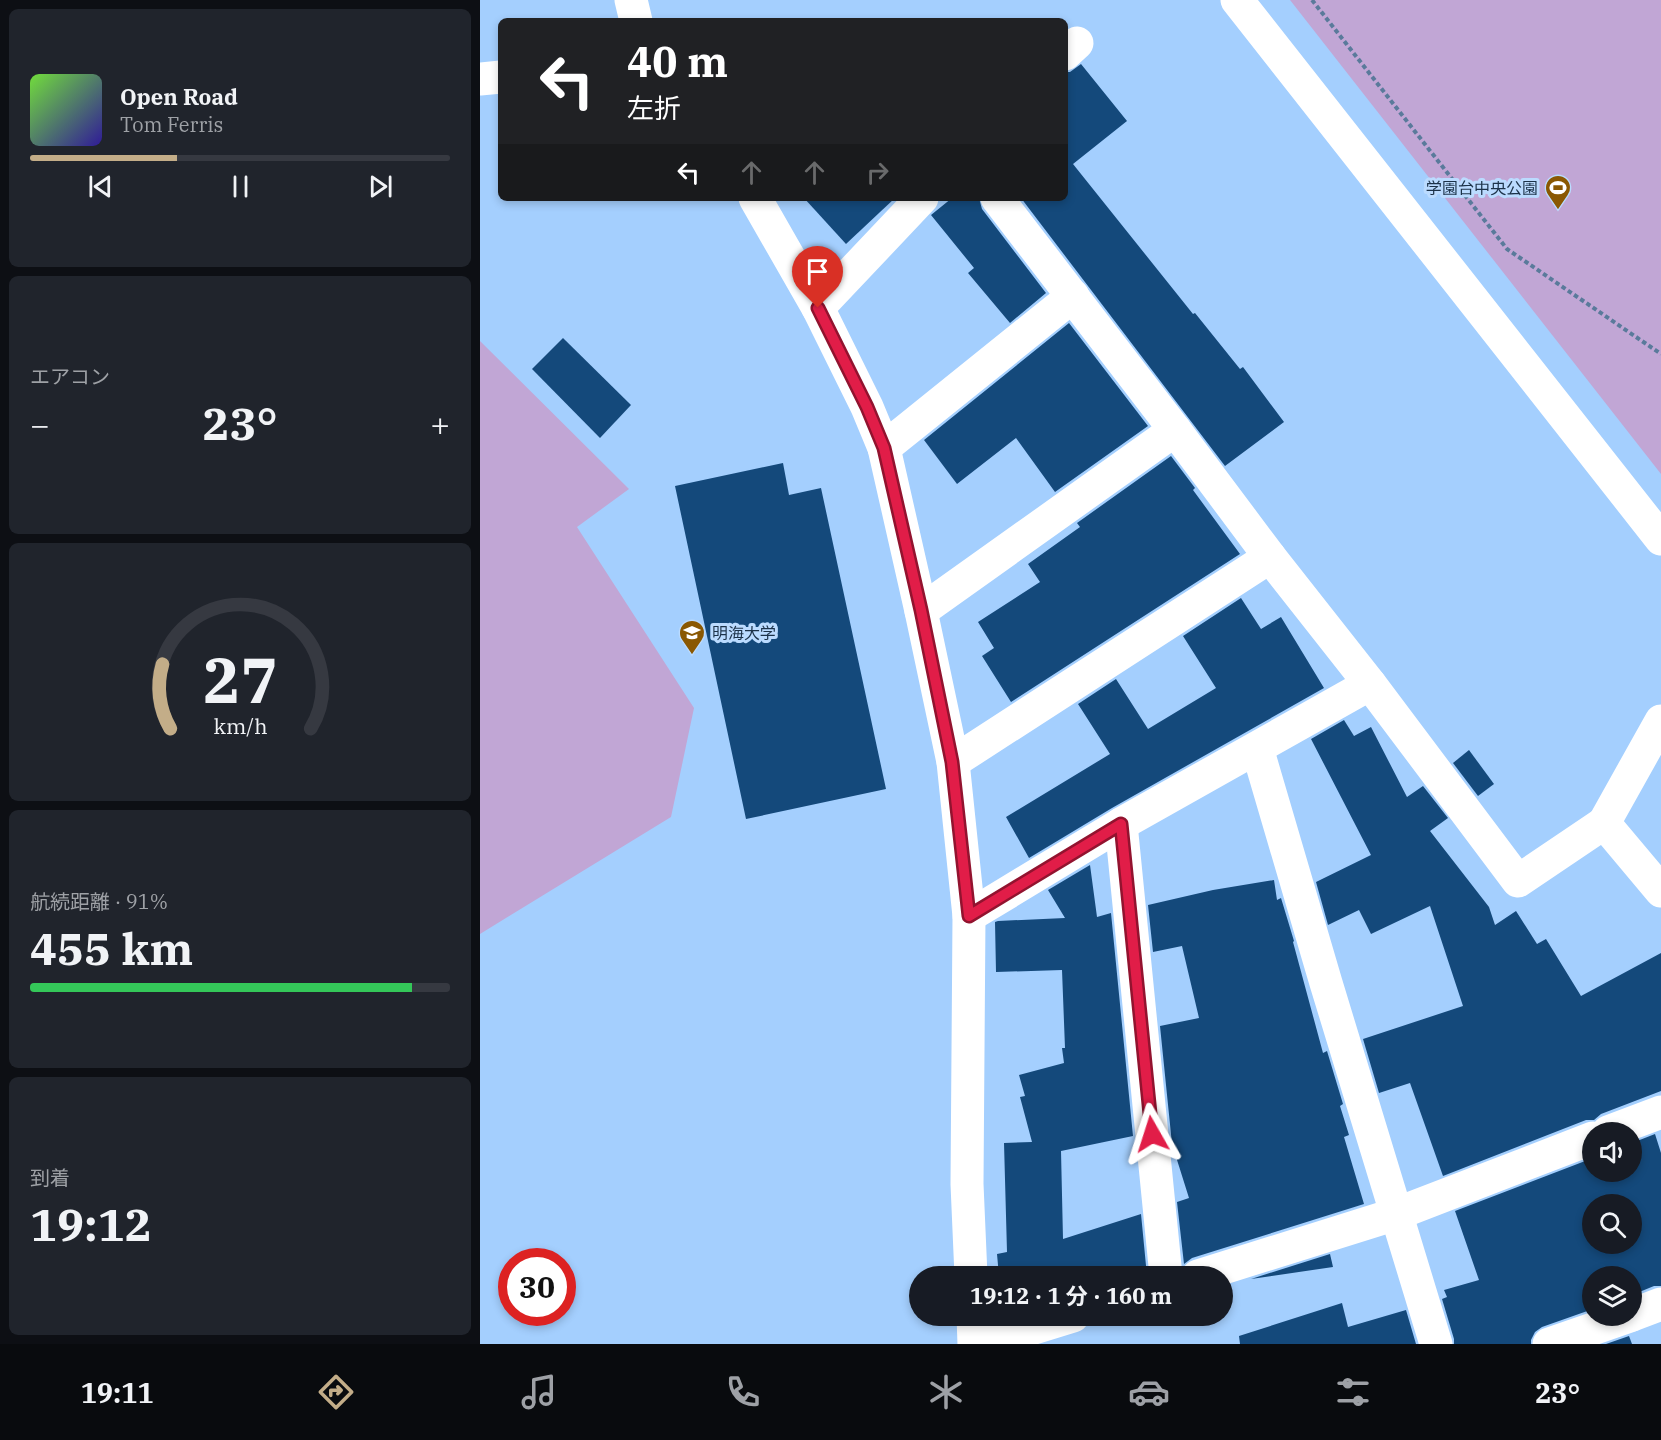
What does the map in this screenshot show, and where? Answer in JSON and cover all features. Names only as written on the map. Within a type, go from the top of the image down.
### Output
[{"type":"street","points":[[630,0],[635,18]]},
{"type":"street","points":[[1237,0],[1661,539]]},
{"type":"street","points":[[480,79],[498,77]]},
{"type":"street","points":[[757,201],[818,308],[867,407],[884,448],[921,610],[952,762],[969,916],[967,1184],[971,1266]]},
{"type":"street","points":[[818,308],[919,201]]},
{"type":"street","points":[[999,201],[1518,881],[1604,823],[1661,721]]},
{"type":"street","points":[[884,448],[1073,296]]},
{"type":"street","points":[[921,610],[1175,430]]},
{"type":"street","points":[[952,762],[1269,557]]},
{"type":"street","points":[[969,916],[1121,824],[1370,684]]},
{"type":"street","points":[[1257,748],[1329,994],[1436,1344]]},
{"type":"street","points":[[1604,823],[1661,891]]},
{"type":"street","points":[[1121,824],[1165,1266]]},
{"type":"street","points":[[1634,1122],[1661,1112]]},
{"type":"street","points":[[1230,1266],[1396,1214],[1582,1142]]},
{"type":"street","points":[[1642,1311],[1661,1305]]},
{"type":"street","points":[[973,1326],[974,1344]]},
{"type":"street","points":[[982,1344],[1040,1326]]},
{"type":"street","points":[[1549,1344],[1600,1326]]},
{"type":"path","points":[[1312,0],[1507,249],[1661,354]]},
{"type":"shaded area","name":"学園台中央公園","points":[[1290,0],[1661,0],[1661,474]]},
{"type":"shaded area","points":[[480,341],[629,489],[577,527],[694,708],[671,817],[480,934]]},
{"type":"building","points":[[1081,64],[1127,121],[1073,164],[1193,314],[1195,313],[1240,369],[1243,367],[1284,422],[1225,466],[1023,201],[1068,201],[1068,72]]},
{"type":"building","points":[[807,201],[892,201],[846,244]]},
{"type":"building","points":[[948,201],[980,201],[982,209],[1046,293],[1010,323],[968,273],[974,268],[931,215]]},
{"type":"building","points":[[1069,323],[1148,426],[1055,492],[1016,438],[957,484],[924,440]]},
{"type":"building","points":[[563,338],[631,405],[600,438],[532,369]]},
{"type":"building","points":[[1171,456],[1240,554],[1011,702],[982,656],[994,648],[978,622],[1040,582],[1028,564],[1080,527],[1077,523]]},
{"type":"building","points":[[783,463],[789,495],[821,488],[886,789],[746,819],[675,486]]},
{"type":"building","points":[[1241,598],[1261,629],[1281,617],[1324,688],[1112,808],[1029,858],[1006,817],[1110,754],[1078,704],[1116,679],[1148,729],[1216,688],[1183,636]]},
{"type":"building","points":[[1344,720],[1354,736],[1371,727],[1407,797],[1423,786],[1448,818],[1430,831],[1489,907],[1495,925],[1516,911],[1537,944],[1546,939],[1581,996],[1661,953],[1661,1091],[1601,1114],[1594,1120],[1586,1120],[1443,1176],[1410,1083],[1379,1093],[1363,1039],[1463,1006],[1430,906],[1371,934],[1359,910],[1328,925],[1316,882],[1371,855],[1311,739]]},
{"type":"building","points":[[1469,750],[1494,784],[1478,796],[1453,763]]},
{"type":"building","points":[[1090,865],[1097,917],[1111,913],[1133,1136],[1061,1151],[1063,1239],[1141,1214],[1146,1266],[998,1266],[997,1254],[1007,1252],[1004,1143],[1032,1142],[1020,1097],[1025,1096],[1019,1075],[1064,1063],[1062,1048],[1065,1048],[1062,970],[996,972],[995,922],[1065,918],[1048,890]]},
{"type":"building","points":[[1274,880],[1277,900],[1281,898],[1294,941],[1323,1053],[1327,1051],[1343,1104],[1340,1106],[1349,1135],[1344,1137],[1364,1204],[1192,1258],[1184,1264],[1177,1202],[1189,1198],[1172,1144],[1160,1026],[1199,1018],[1182,946],[1153,952],[1148,905],[1213,890]]},
{"type":"building","points":[[1655,1134],[1661,1153],[1661,1286],[1642,1291],[1642,1266],[1582,1266],[1582,1313],[1542,1327],[1535,1332],[1531,1344],[1454,1344],[1442,1299],[1447,1297],[1444,1290],[1479,1280],[1455,1211],[1582,1162],[1582,1182],[1642,1182],[1642,1139]]},
{"type":"building","points":[[1330,1254],[1333,1267],[1251,1279]]},
{"type":"building","points":[[1342,1303],[1348,1327],[1406,1310],[1416,1344],[1240,1344],[1239,1336]]},
{"type":"building","points":[[1629,1336],[1632,1344],[1606,1344]]},
{"type":"place","name":"学園台中央公園","points":[[1558,211]]},
{"type":"place","name":"明海大学","points":[[692,656]]},
{"type":"route","points":[[818,308],[867,407],[884,448],[921,610],[952,762],[969,916],[1121,824],[1152,1134]]}]
